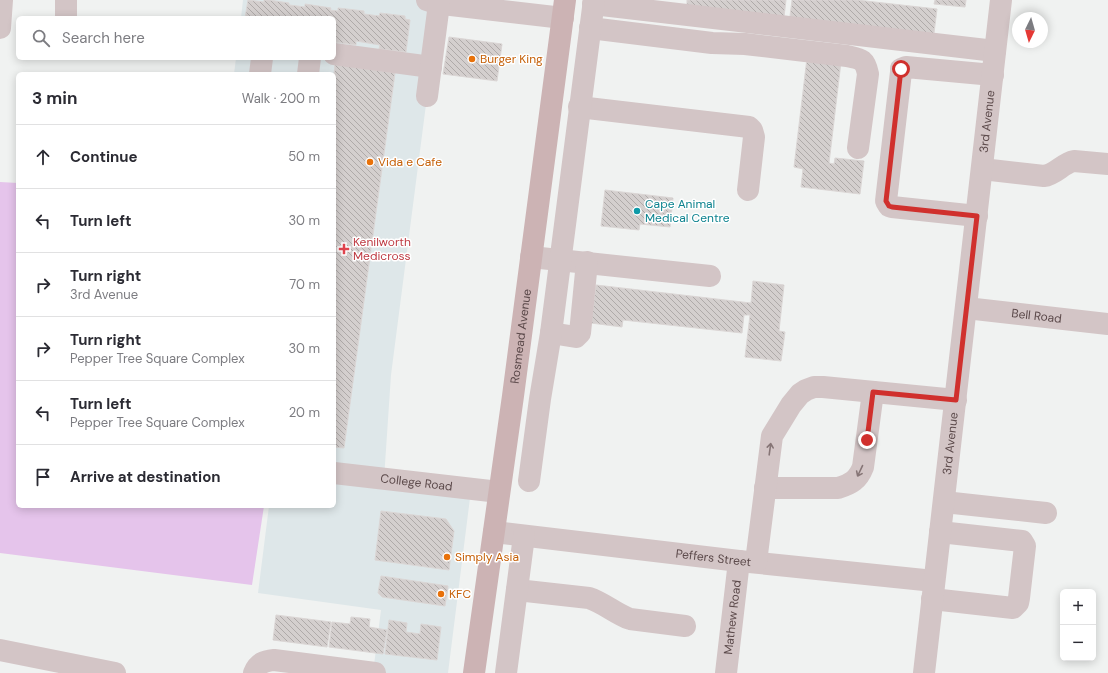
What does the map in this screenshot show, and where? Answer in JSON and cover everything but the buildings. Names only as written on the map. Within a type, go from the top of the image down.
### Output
[{"type":"main road","name":"Rosmead Avenue","points":[[474,673],[513,396],[564,9]]},
{"type":"street","points":[[0,28],[2,0]]},
{"type":"street","points":[[66,0],[66,16]]},
{"type":"street","name":"3rd Avenue","points":[[924,673],[1001,0]]},
{"type":"street","points":[[427,96],[431,66],[433,2],[564,9]]},
{"type":"street","points":[[529,481],[551,333],[559,260],[593,2],[995,51]]},
{"type":"street","points":[[590,28],[712,44],[753,45],[859,58],[867,67],[868,74],[858,148]]},
{"type":"street","points":[[336,54],[431,66]]},
{"type":"street","points":[[260,72],[262,60]]},
{"type":"street","points":[[308,72],[310,60]]},
{"type":"street","points":[[977,216],[892,207],[889,206],[886,201],[901,69],[906,67],[993,75]]},
{"type":"street","points":[[554,85],[581,97],[749,127],[752,130],[754,137],[748,190]]},
{"type":"street","points":[[982,169],[1044,176],[1052,173],[1069,162],[1074,161],[1108,164]]},
{"type":"street","points":[[531,257],[710,276]]},
{"type":"street","points":[[551,333],[576,337],[580,333],[587,262]]},
{"type":"street","name":"Bell Road","points":[[966,308],[1108,324]]},
{"type":"street","name":"Mathew Road","points":[[726,673],[748,562],[765,488],[772,436],[800,394],[814,387],[956,400]]},
{"type":"street","points":[[765,488],[838,488],[855,481],[860,475],[863,467],[873,392]]},
{"type":"street","points":[[513,396],[540,399]]},
{"type":"street","name":"College Road","points":[[336,473],[499,492]]},
{"type":"street","points":[[944,502],[1046,513]]},
{"type":"street","name":"Peffers Street","points":[[494,532],[748,562],[933,590],[1013,608],[1018,603],[1026,546],[1022,541],[940,532]]},
{"type":"street","points":[[506,673],[524,536]]},
{"type":"street","points":[[517,590],[589,598],[598,601],[622,616],[630,619],[685,626]]},
{"type":"street","points":[[0,650],[63,668],[115,673]]},
{"type":"street","points":[[254,673],[260,663],[274,660],[375,673]]},
{"type":"shaded area","points":[[243,0],[427,0],[439,4],[391,375],[384,479],[471,490],[448,673],[373,673],[381,610],[258,593],[269,508],[336,508],[336,72],[234,72],[236,60],[336,60],[336,16],[241,16]]},
{"type":"shaded area","points":[[0,182],[16,183],[16,508],[264,508],[252,585],[0,553]]},
{"type":"place","name":"Burger King","points":[[472,59]]},
{"type":"place","name":"Vida e Cafe","points":[[370,162]]},
{"type":"place","name":"Cape Animal Medical Centre","points":[[637,211]]},
{"type":"place","name":"Kenilworth Medicross","points":[[344,249]]},
{"type":"place","name":"Simply Asia","points":[[447,557]]},
{"type":"place","name":"KFC","points":[[441,594]]},
{"type":"route","points":[[867,440],[873,392],[956,400],[977,216],[892,207],[887,204],[886,201],[901,69]]}]
